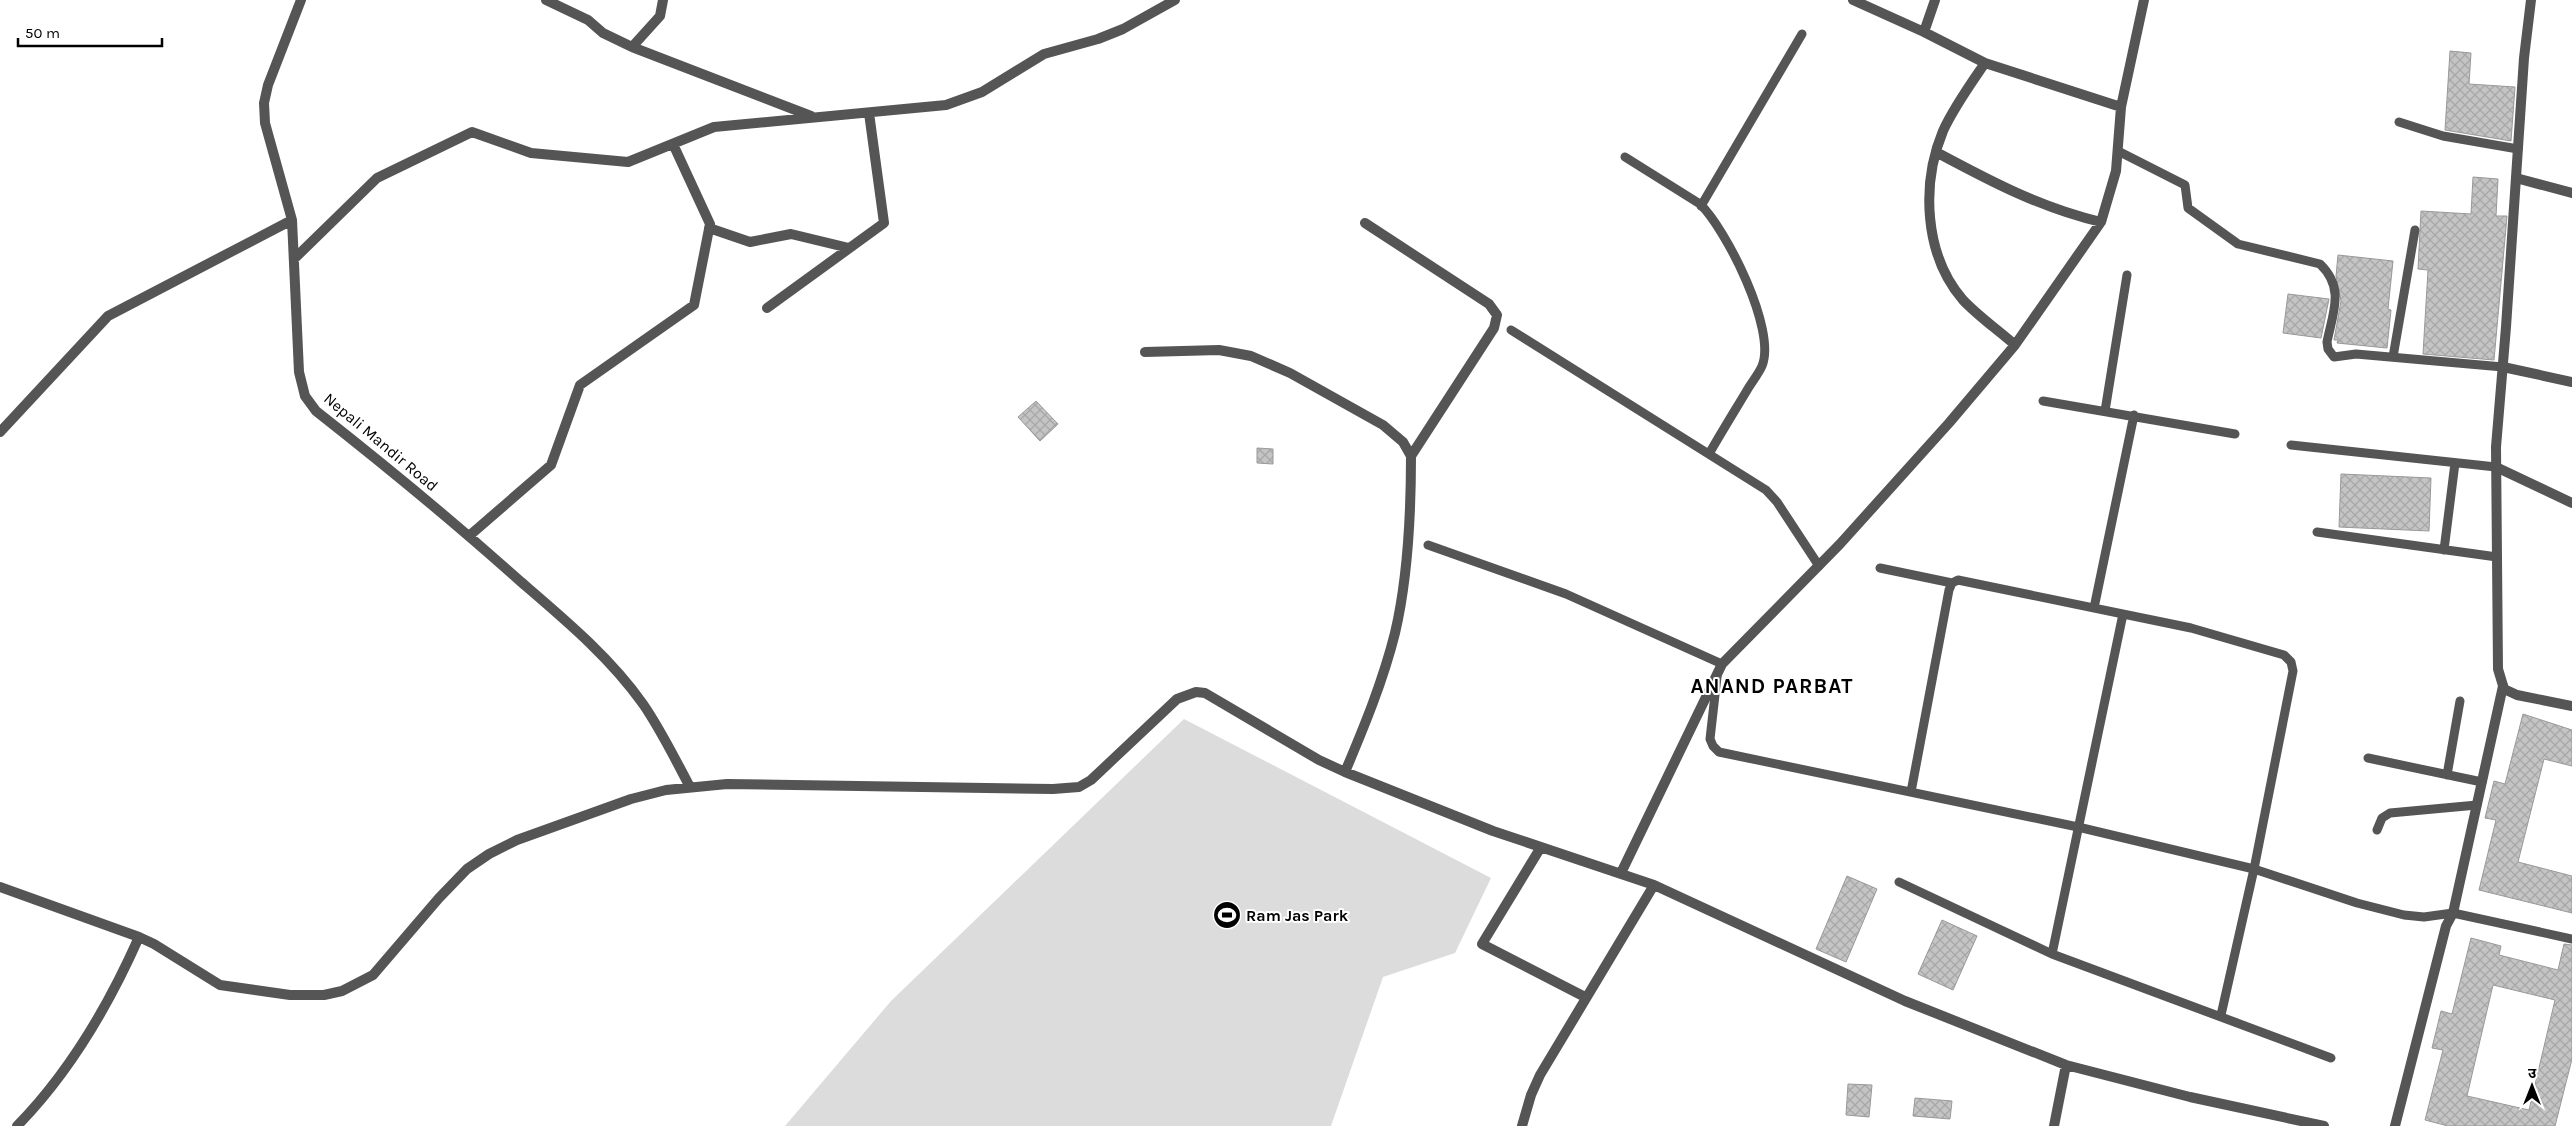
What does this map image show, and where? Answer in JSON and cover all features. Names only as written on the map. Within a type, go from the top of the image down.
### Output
[{"type":"street","name":"Nepali Mandir Road","points":[[301,0],[268,85],[264,103],[265,123],[292,220],[299,372],[305,396],[316,411],[470,536],[548,605],[618,674],[642,703],[664,738],[690,787]]},
{"type":"street","points":[[546,0],[588,20],[603,33],[632,47],[815,118]]},
{"type":"street","points":[[632,47],[660,16],[662,0]]},
{"type":"street","points":[[294,259],[377,178],[472,132],[531,153],[628,162],[714,127],[913,110],[964,100],[982,92],[1044,54],[1098,39],[1123,29],[1175,0]]},
{"type":"street","points":[[1853,0],[1924,32],[1985,63],[2121,107]]},
{"type":"street","points":[[1924,32],[1935,0]]},
{"type":"street","points":[[1621,873],[1720,668],[1819,566],[1948,423],[2015,345],[2101,222],[2116,171],[2121,107],[2144,0]]},
{"type":"street","points":[[2395,1126],[2446,926],[2453,914],[2503,686],[2498,669],[2496,467],[2524,58],[2531,0]]},
{"type":"street","points":[[1985,63],[1953,111],[1936,152],[1928,191],[1933,240],[1949,281],[1963,300],[2015,345]]},
{"type":"street","points":[[767,308],[884,223],[869,113]]},
{"type":"street","points":[[470,536],[551,465],[580,385],[694,305],[710,224],[673,144]]},
{"type":"street","points":[[1936,152],[2009,191],[2065,213],[2101,222]]},
{"type":"street","points":[[2516,178],[2572,193]]},
{"type":"street","points":[[0,432],[108,316],[292,220]]},
{"type":"street","points":[[1365,223],[1489,304],[1496,315],[1494,328],[1410,456]]},
{"type":"street","points":[[709,228],[750,242],[791,234],[850,248]]},
{"type":"street","points":[[1146,352],[1219,350],[1251,356],[1290,373],[1383,425],[1403,442],[1410,456],[1405,576],[1395,632],[1373,706],[1345,772]]},
{"type":"street","points":[[2503,367],[2572,382]]},
{"type":"street","points":[[2496,467],[2572,503]]},
{"type":"street","points":[[2503,686],[2517,694],[2572,706]]},
{"type":"street","points":[[0,887],[139,937],[220,984],[290,995],[324,995],[342,991],[373,975],[467,868],[489,854],[586,814],[657,792],[727,784],[1009,789],[1079,787],[1091,780],[1177,699],[1196,692],[1205,693],[1319,760],[1345,772],[1478,826],[1654,885],[1905,1001],[2066,1064],[2190,1097],[2324,1126]]},
{"type":"street","points":[[1541,847],[1482,944],[1585,997]]},
{"type":"street","points":[[1522,1126],[1530,1095],[1540,1075],[1585,997],[1654,885]]},
{"type":"street","points":[[17,1126],[60,1076],[103,1013],[139,937]]},
{"type":"street","points":[[2054,1126],[2066,1064]]},
{"type":"lane","points":[[1702,206],[1802,34]]},
{"type":"lane","points":[[2398,122],[2443,136],[2518,149]]},
{"type":"lane","points":[[2118,151],[2186,185],[2188,208],[2238,244],[2320,264],[2327,270],[2336,286],[2327,342],[2328,349],[2334,357],[2356,354],[2503,367]]},
{"type":"lane","points":[[1625,157],[1702,206],[1711,214],[1725,238],[1759,312],[1764,342],[1762,365],[1709,454]]},
{"type":"lane","points":[[2393,357],[2415,230]]},
{"type":"lane","points":[[2105,411],[2127,275]]},
{"type":"lane","points":[[1511,330],[1766,490],[1777,502],[1819,566]]},
{"type":"lane","points":[[2043,401],[2134,415],[2235,434]]},
{"type":"lane","points":[[2094,608],[2134,415]]},
{"type":"lane","points":[[2292,445],[2496,467]]},
{"type":"lane","points":[[2444,550],[2455,463]]},
{"type":"lane","points":[[2317,532],[2497,557]]},
{"type":"lane","points":[[1428,545],[1566,594],[1720,668],[1710,740],[1719,752],[2078,827],[2254,870],[2357,903],[2404,915],[2424,917],[2453,914],[2572,940]]},
{"type":"lane","points":[[1880,568],[1952,583]]},
{"type":"lane","points":[[1911,792],[1948,590],[1952,583],[1958,580],[2191,628],[2276,652],[2291,662],[2293,671],[2254,870],[2221,1016]]},
{"type":"lane","points":[[2052,954],[2123,614]]},
{"type":"lane","points":[[2447,774],[2460,701]]},
{"type":"lane","points":[[2368,758],[2482,782]]},
{"type":"lane","points":[[2377,830],[2382,818],[2390,813],[2477,805]]},
{"type":"lane","points":[[1899,882],[2052,954],[2331,1058]]},
{"type":"shaded area","name":"Ram Jas Park","points":[[1184,719],[1491,878],[1455,953],[1383,977],[1331,1126],[785,1126],[891,1001]]},
{"type":"building","points":[[2450,51],[2471,53],[2469,84],[2515,87],[2511,141],[2445,130]]},
{"type":"building","points":[[2473,177],[2498,179],[2496,216],[2507,216],[2494,360],[2423,354],[2428,270],[2418,269],[2421,211],[2471,214]]},
{"type":"building","points":[[2338,255],[2393,261],[2388,309],[2391,310],[2387,348],[2337,343],[2338,340],[2334,340],[2341,301],[2336,276]]},
{"type":"building","points":[[2288,294],[2329,299],[2321,338],[2283,333]]},
{"type":"building","points":[[1036,401],[1058,424],[1040,441],[1018,417]]},
{"type":"building","points":[[1257,448],[1273,449],[1273,464],[1257,463]]},
{"type":"building","points":[[2341,474],[2431,478],[2429,531],[2339,527]]},
{"type":"building","points":[[2523,714],[2572,730],[2572,766],[2544,759],[2518,862],[2572,876],[2572,913],[2479,890],[2496,820],[2485,818],[2494,781],[2505,784]]},
{"type":"building","points":[[1847,876],[1877,889],[1846,962],[1816,949]]},
{"type":"building","points":[[1942,920],[1977,936],[1953,990],[1918,974]]},
{"type":"building","points":[[2471,938],[2501,946],[2499,955],[2558,970],[2564,944],[2572,945],[2572,1059],[2555,1126],[2448,1126],[2425,1120],[2443,1050],[2432,1048],[2441,1011],[2452,1014]],"holes":[[[2493,985],[2555,1000],[2529,1110],[2467,1096]]]},
{"type":"building","points":[[1848,1084],[1872,1085],[1869,1117],[1846,1115]]},
{"type":"building","points":[[1915,1098],[1952,1101],[1950,1119],[1913,1116]]},
{"type":"place","name":"Ram Jas Park","points":[[1227,915]]},
{"type":"district","name":"ANAND PARBAT","points":[[1772,686]]}]
